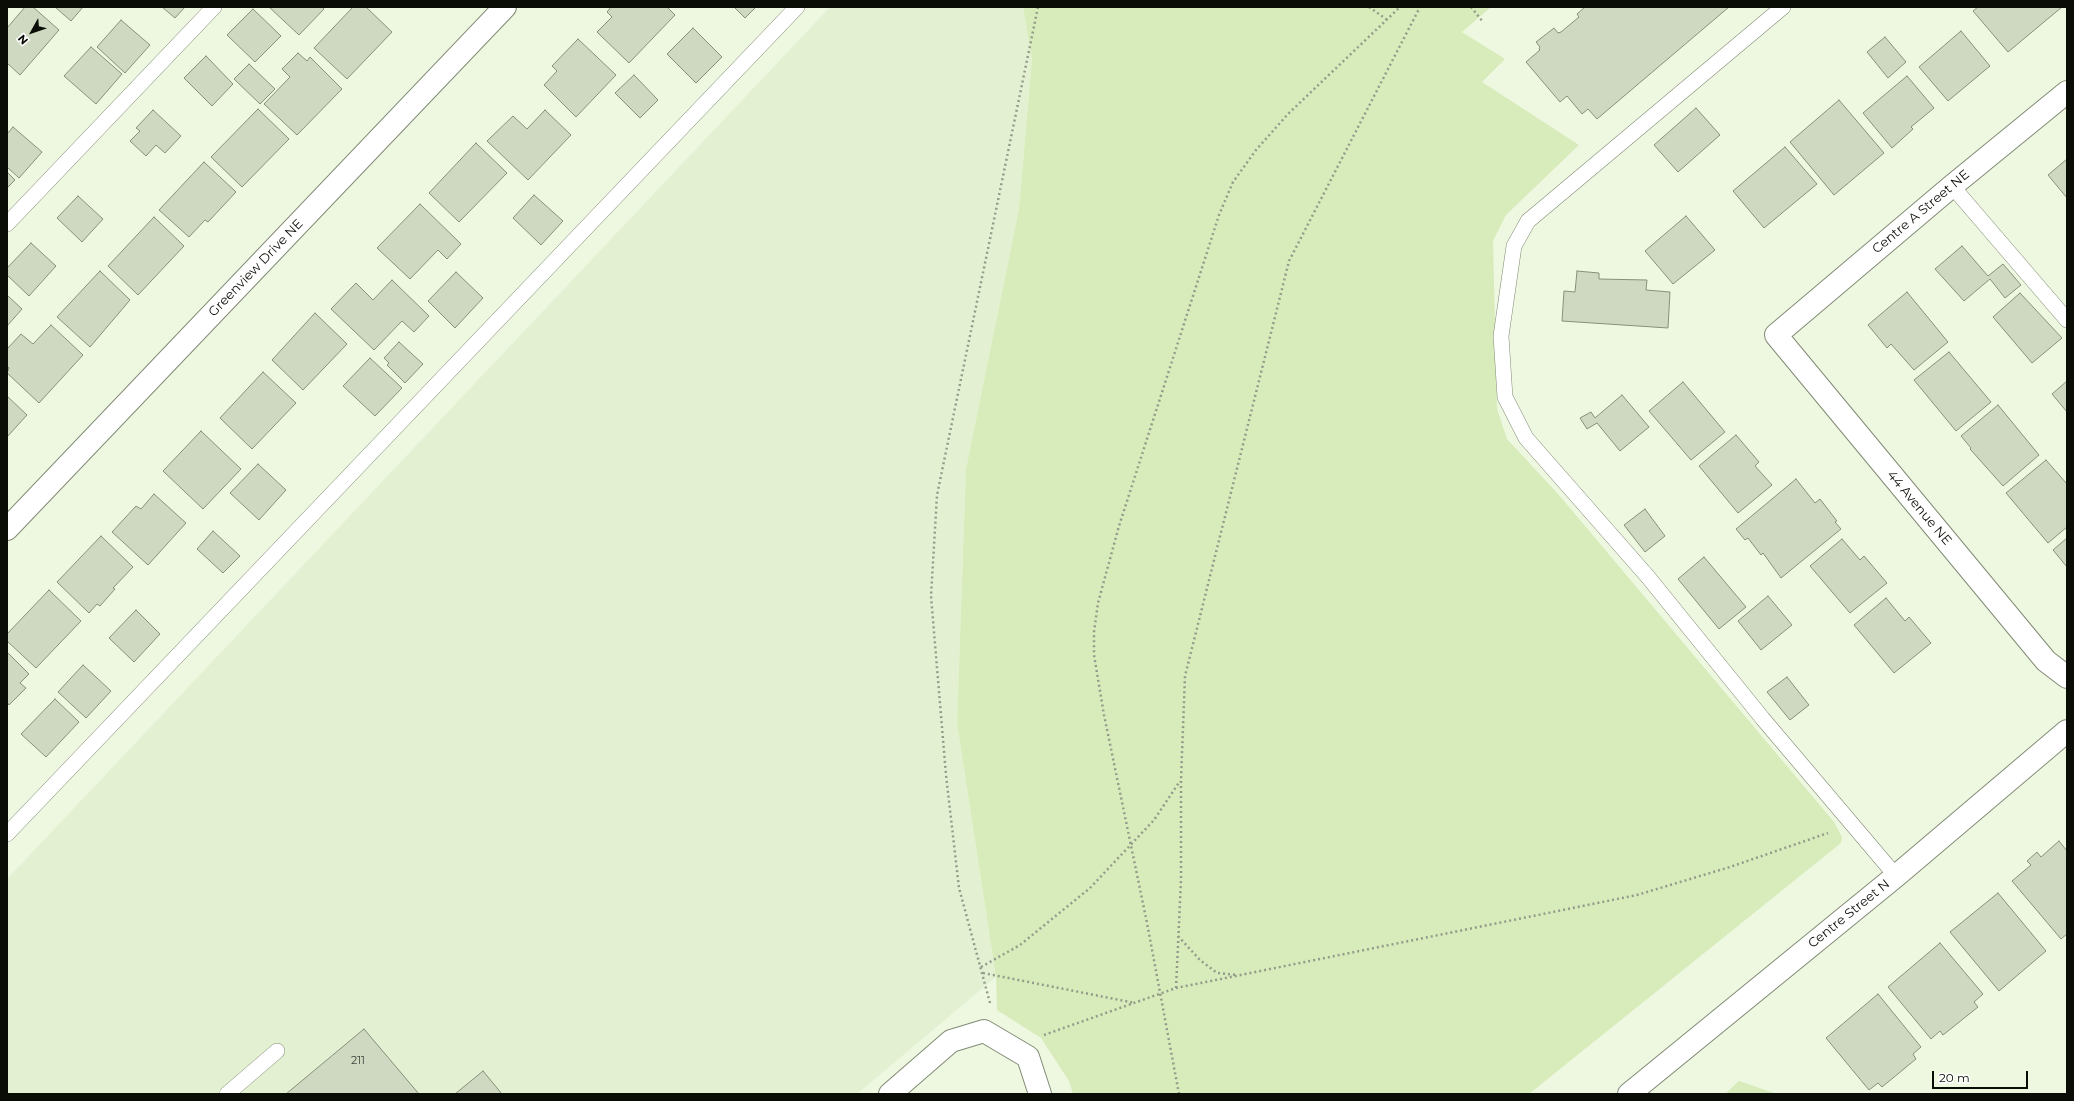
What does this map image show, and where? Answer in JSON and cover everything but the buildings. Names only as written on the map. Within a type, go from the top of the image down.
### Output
[{"type":"street","name":"Greenview Drive NE","points":[[7,529],[505,7]]},
{"type":"street","name":"Centre A Street NE","points":[[1776,335],[1952,186],[2067,92]]},
{"type":"street","name":"44 Avenue NE","points":[[1776,335],[2046,661],[2067,677]]},
{"type":"street","name":"Centre Street N","points":[[1629,1094],[1896,876],[2067,731]]},
{"type":"street","points":[[890,1094],[951,1041],[984,1031],[1028,1057],[1040,1094]]},
{"type":"lane","points":[[7,224],[214,7]]},
{"type":"lane","points":[[7,834],[797,7]]},
{"type":"lane","points":[[1783,7],[1528,221],[1514,246],[1501,336],[1505,397],[1526,438],[1648,577],[1763,719],[1896,876]]},
{"type":"lane","points":[[1952,186],[2067,320]]},
{"type":"lane","points":[[227,1094],[276,1051]]},
{"type":"path","points":[[992,1010],[959,888],[946,775],[931,596],[937,495],[1038,7]]},
{"type":"path","points":[[1369,7],[1386,19]]},
{"type":"path","points":[[1179,1094],[1159,995],[1147,923],[1104,715],[1094,655],[1094,632],[1098,603],[1119,526],[1218,215],[1233,182],[1256,150],[1288,114],[1400,7]]},
{"type":"path","points":[[1176,988],[1181,880],[1181,780],[1185,676],[1289,261],[1420,7]]},
{"type":"path","points":[[1471,7],[1483,22]]},
{"type":"path","points":[[981,967],[1020,945],[1090,888],[1154,820],[1181,780]]},
{"type":"path","points":[[1041,1036],[1176,988],[1637,895],[1730,867],[1826,833],[1861,835]]},
{"type":"path","points":[[1178,936],[1200,960],[1217,973],[1240,975]]},
{"type":"path","points":[[983,974],[1136,1003]]},
{"type":"shaded area","points":[[830,7],[1023,7],[1032,59],[1019,209],[966,469],[957,723],[996,977],[857,1094],[7,1094],[7,879]]},
{"type":"shaded area","points":[[1023,7],[1491,7],[1462,32],[1505,59],[1482,82],[1579,145],[1506,215],[1493,241],[1497,409],[1507,439],[1559,495],[1834,822],[1842,837],[1841,843],[1529,1094],[1073,1094],[1069,1081],[1041,1038],[997,1010],[996,977],[957,723],[966,469],[1019,209],[1032,59]]},
{"type":"shaded area","points":[[1739,1081],[1777,1094],[1725,1094]]}]
